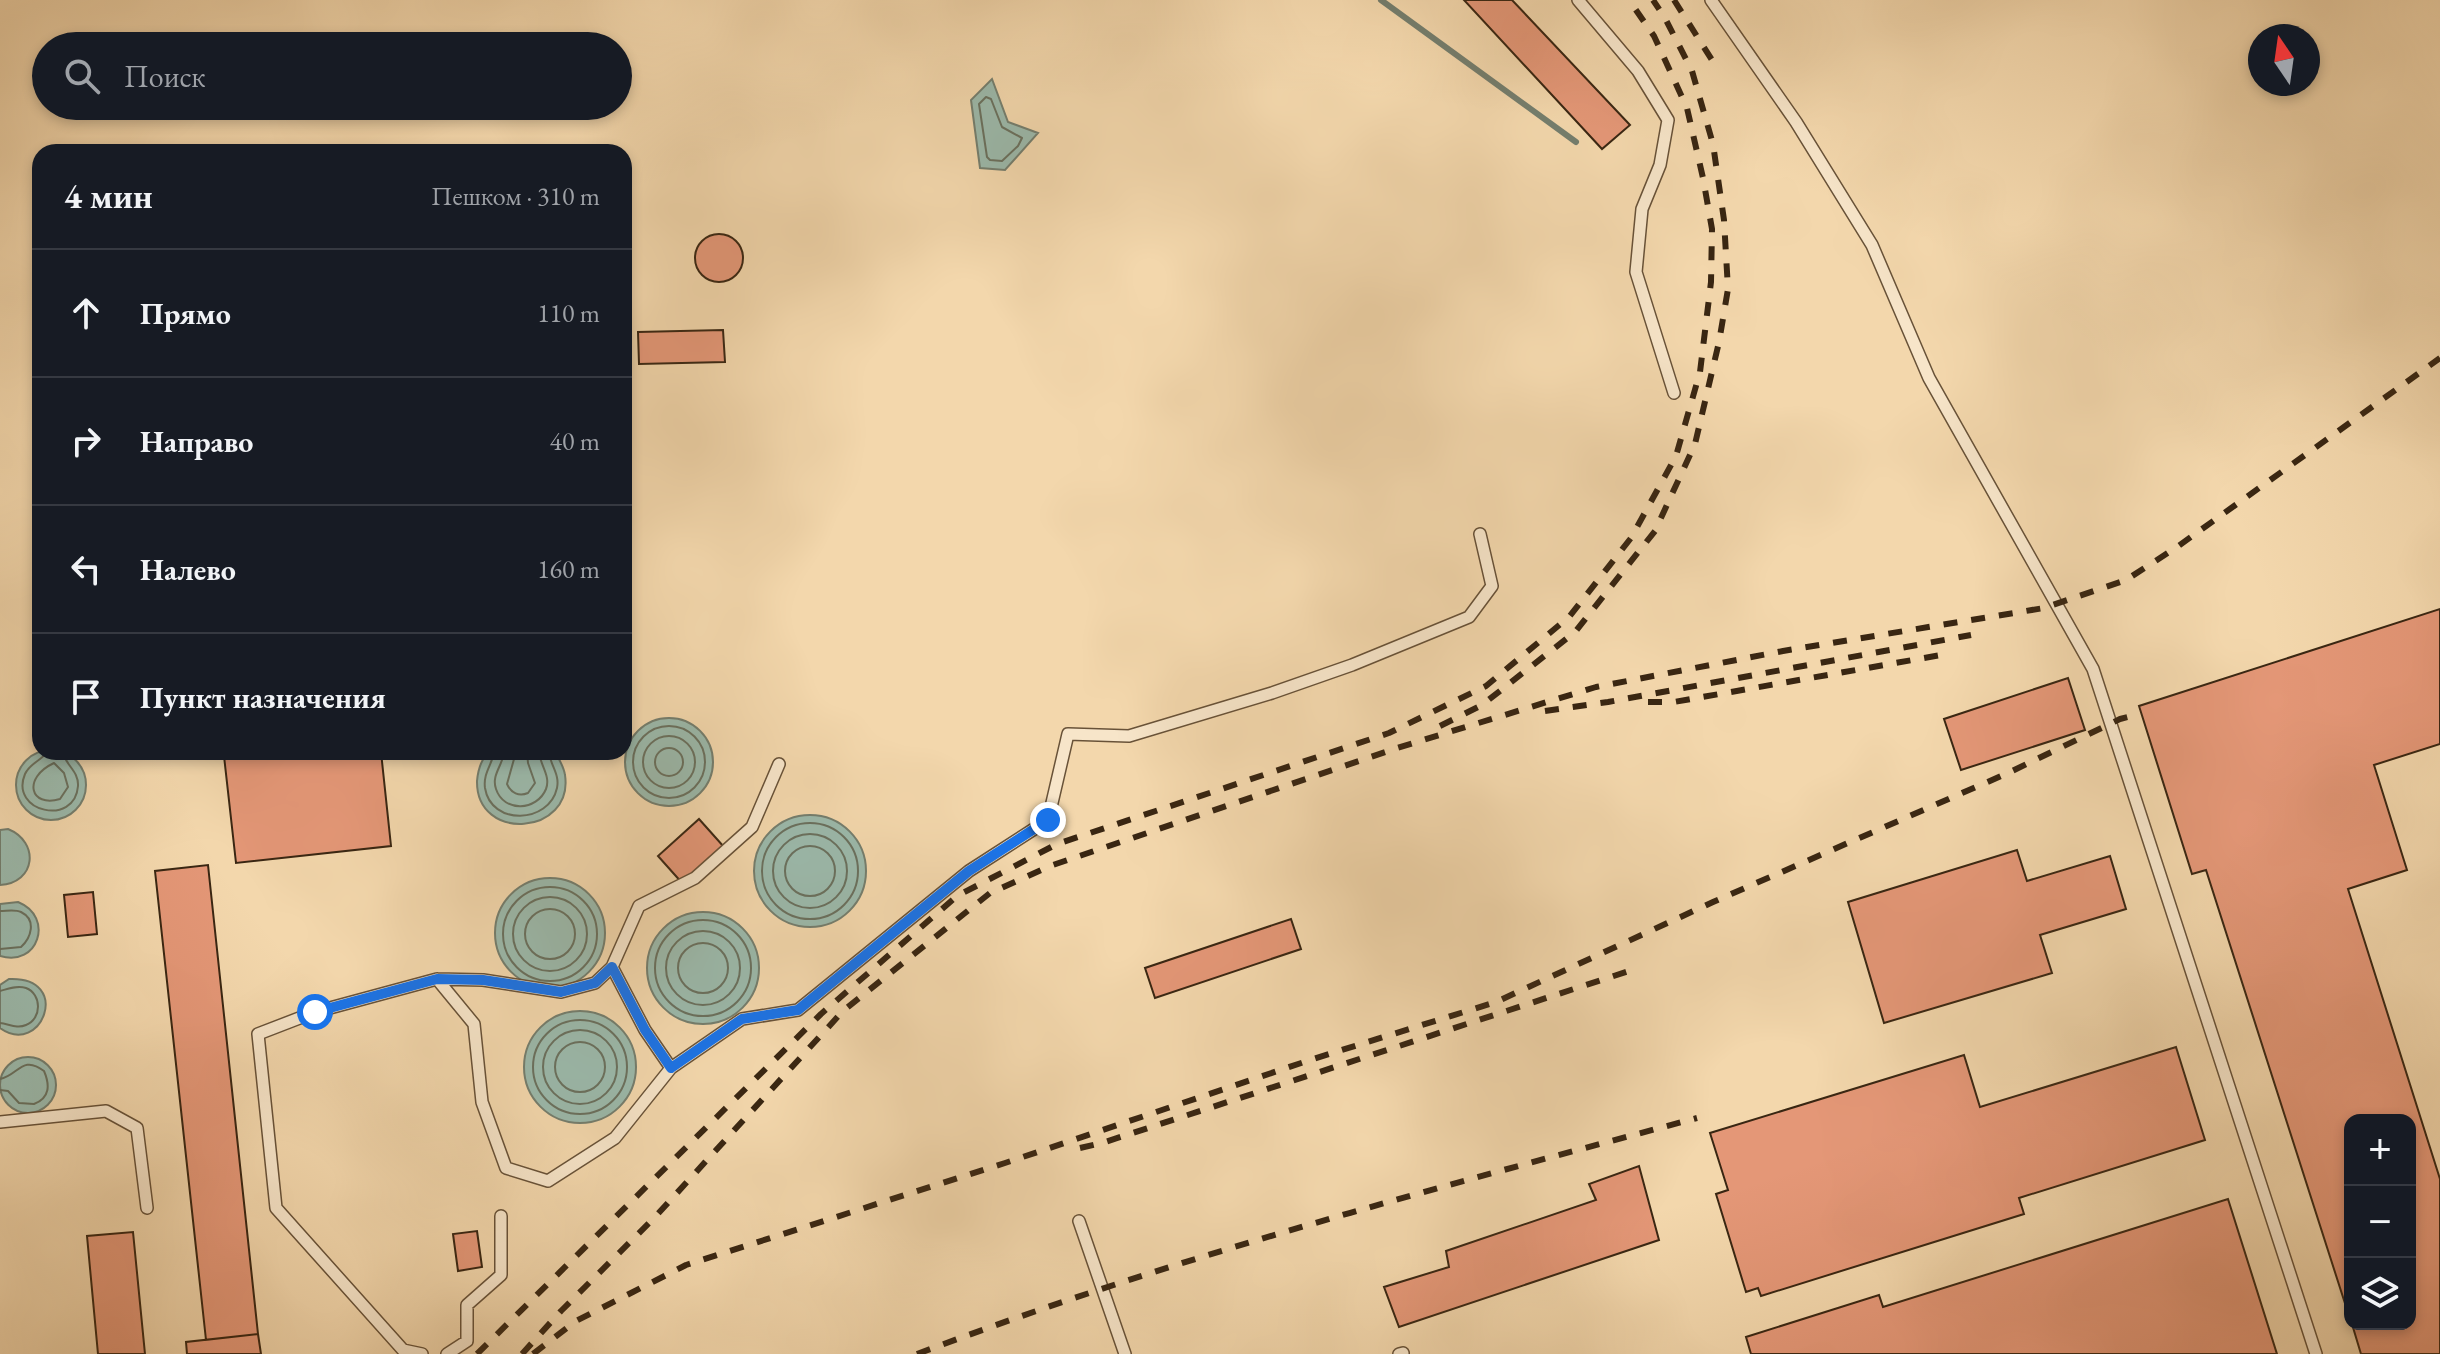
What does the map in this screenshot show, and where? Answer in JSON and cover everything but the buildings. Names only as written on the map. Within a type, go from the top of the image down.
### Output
[{"type":"lane","points":[[1578,0],[1638,71],[1668,120],[1660,165],[1642,209],[1636,272],[1674,393]]},
{"type":"lane","points":[[1711,0],[1796,122],[1872,245],[1929,378],[2093,669],[2316,1354]]},
{"type":"lane","points":[[437,979],[474,1024],[482,1102],[506,1168],[548,1181],[615,1138],[671,1068],[742,1019],[798,1010],[969,871],[1048,820],[1068,734],[1129,736],[1286,689],[1469,617],[1492,586],[1480,534]]},
{"type":"lane","points":[[422,1354],[403,1350],[276,1208],[258,1034],[315,1012],[437,979],[483,980],[561,992],[595,983],[612,967],[639,906],[695,878],[752,827],[779,764]]},
{"type":"lane","points":[[612,967],[645,1030],[671,1068]]},
{"type":"lane","points":[[0,1122],[106,1111],[137,1128],[147,1208]]},
{"type":"lane","points":[[447,1354],[467,1341],[467,1305],[501,1275],[501,1216]]},
{"type":"lane","points":[[1079,1221],[1125,1354]]},
{"type":"water","points":[[992,79],[1008,122],[1038,133],[1005,170],[980,168],[971,100]]},
{"type":"water","points":[[669,718],[686,721],[706,738],[712,753],[710,779],[700,793],[686,803],[669,806],[652,803],[638,793],[628,779],[625,762],[632,760],[632,738],[652,721]]},
{"type":"water","points":[[32,756],[32,760],[76,760],[85,778],[85,792],[80,805],[71,814],[58,819],[44,819],[31,814],[22,805],[17,792],[19,772]]},
{"type":"water","points":[[482,760],[559,760],[565,775],[564,795],[555,810],[541,820],[524,824],[507,822],[492,815],[481,801],[477,781]]},
{"type":"water","points":[[810,815],[831,820],[849,832],[861,850],[866,871],[861,892],[849,910],[831,922],[810,927],[789,922],[771,910],[759,892],[754,871],[759,850],[771,832],[789,820]]},
{"type":"water","points":[[8,829],[25,843],[30,861],[21,877],[12,883],[0,885],[0,830]]},
{"type":"water","points":[[550,878],[571,882],[589,894],[601,912],[605,933],[601,954],[589,972],[571,984],[550,988],[529,984],[511,972],[499,954],[495,933],[499,912],[511,894],[529,882]]},
{"type":"water","points":[[18,902],[36,918],[39,929],[37,939],[24,955],[13,958],[0,956],[0,904]]},
{"type":"water","points":[[703,912],[724,917],[742,929],[754,947],[759,968],[754,989],[742,1007],[724,1019],[703,1024],[682,1019],[664,1007],[652,989],[647,968],[652,947],[664,929],[682,917]]},
{"type":"water","points":[[9,979],[29,981],[40,990],[45,1001],[44,1014],[38,1025],[28,1033],[15,1034],[0,1028],[0,985]]},
{"type":"water","points":[[580,1011],[601,1016],[619,1028],[631,1046],[636,1067],[631,1088],[619,1106],[601,1118],[580,1123],[559,1118],[541,1106],[529,1088],[524,1067],[529,1046],[541,1028],[559,1016]]},
{"type":"water","points":[[28,1057],[48,1065],[56,1085],[48,1105],[28,1113],[8,1105],[0,1085],[8,1065]]},
{"type":"waterway","points":[[1381,0],[1576,142]]},
{"type":"railway","points":[[477,1354],[821,1014],[957,896],[1057,844],[1389,733],[1486,686],[1569,617],[1631,538],[1676,456],[1700,372],[1711,282],[1712,229],[1687,108],[1654,36],[1629,0]]},
{"type":"railway","points":[[1440,726],[1482,705],[1575,632],[1655,531],[1695,444],[1728,289],[1724,220],[1713,144],[1692,71],[1653,0]]},
{"type":"railway","points":[[1674,0],[1712,60]]},
{"type":"railway","points":[[522,1354],[655,1217],[843,1011],[990,893],[1050,866],[1397,748],[1596,687],[1783,651],[2044,608],[2126,580],[2177,547],[2440,358]]},
{"type":"railway","points":[[1545,711],[1971,635]]},
{"type":"railway","points":[[1648,702],[1674,702],[1941,655]]},
{"type":"railway","points":[[533,1354],[576,1321],[686,1265],[1496,1002],[2132,716]]},
{"type":"railway","points":[[1080,1148],[1632,970]]},
{"type":"railway","points":[[917,1354],[1109,1286],[1304,1226],[1697,1118]]},
{"type":"route","points":[[315,1012],[437,979],[483,980],[561,992],[595,983],[612,967],[645,1030],[671,1068],[742,1019],[798,1010],[969,871],[1048,820]]}]
